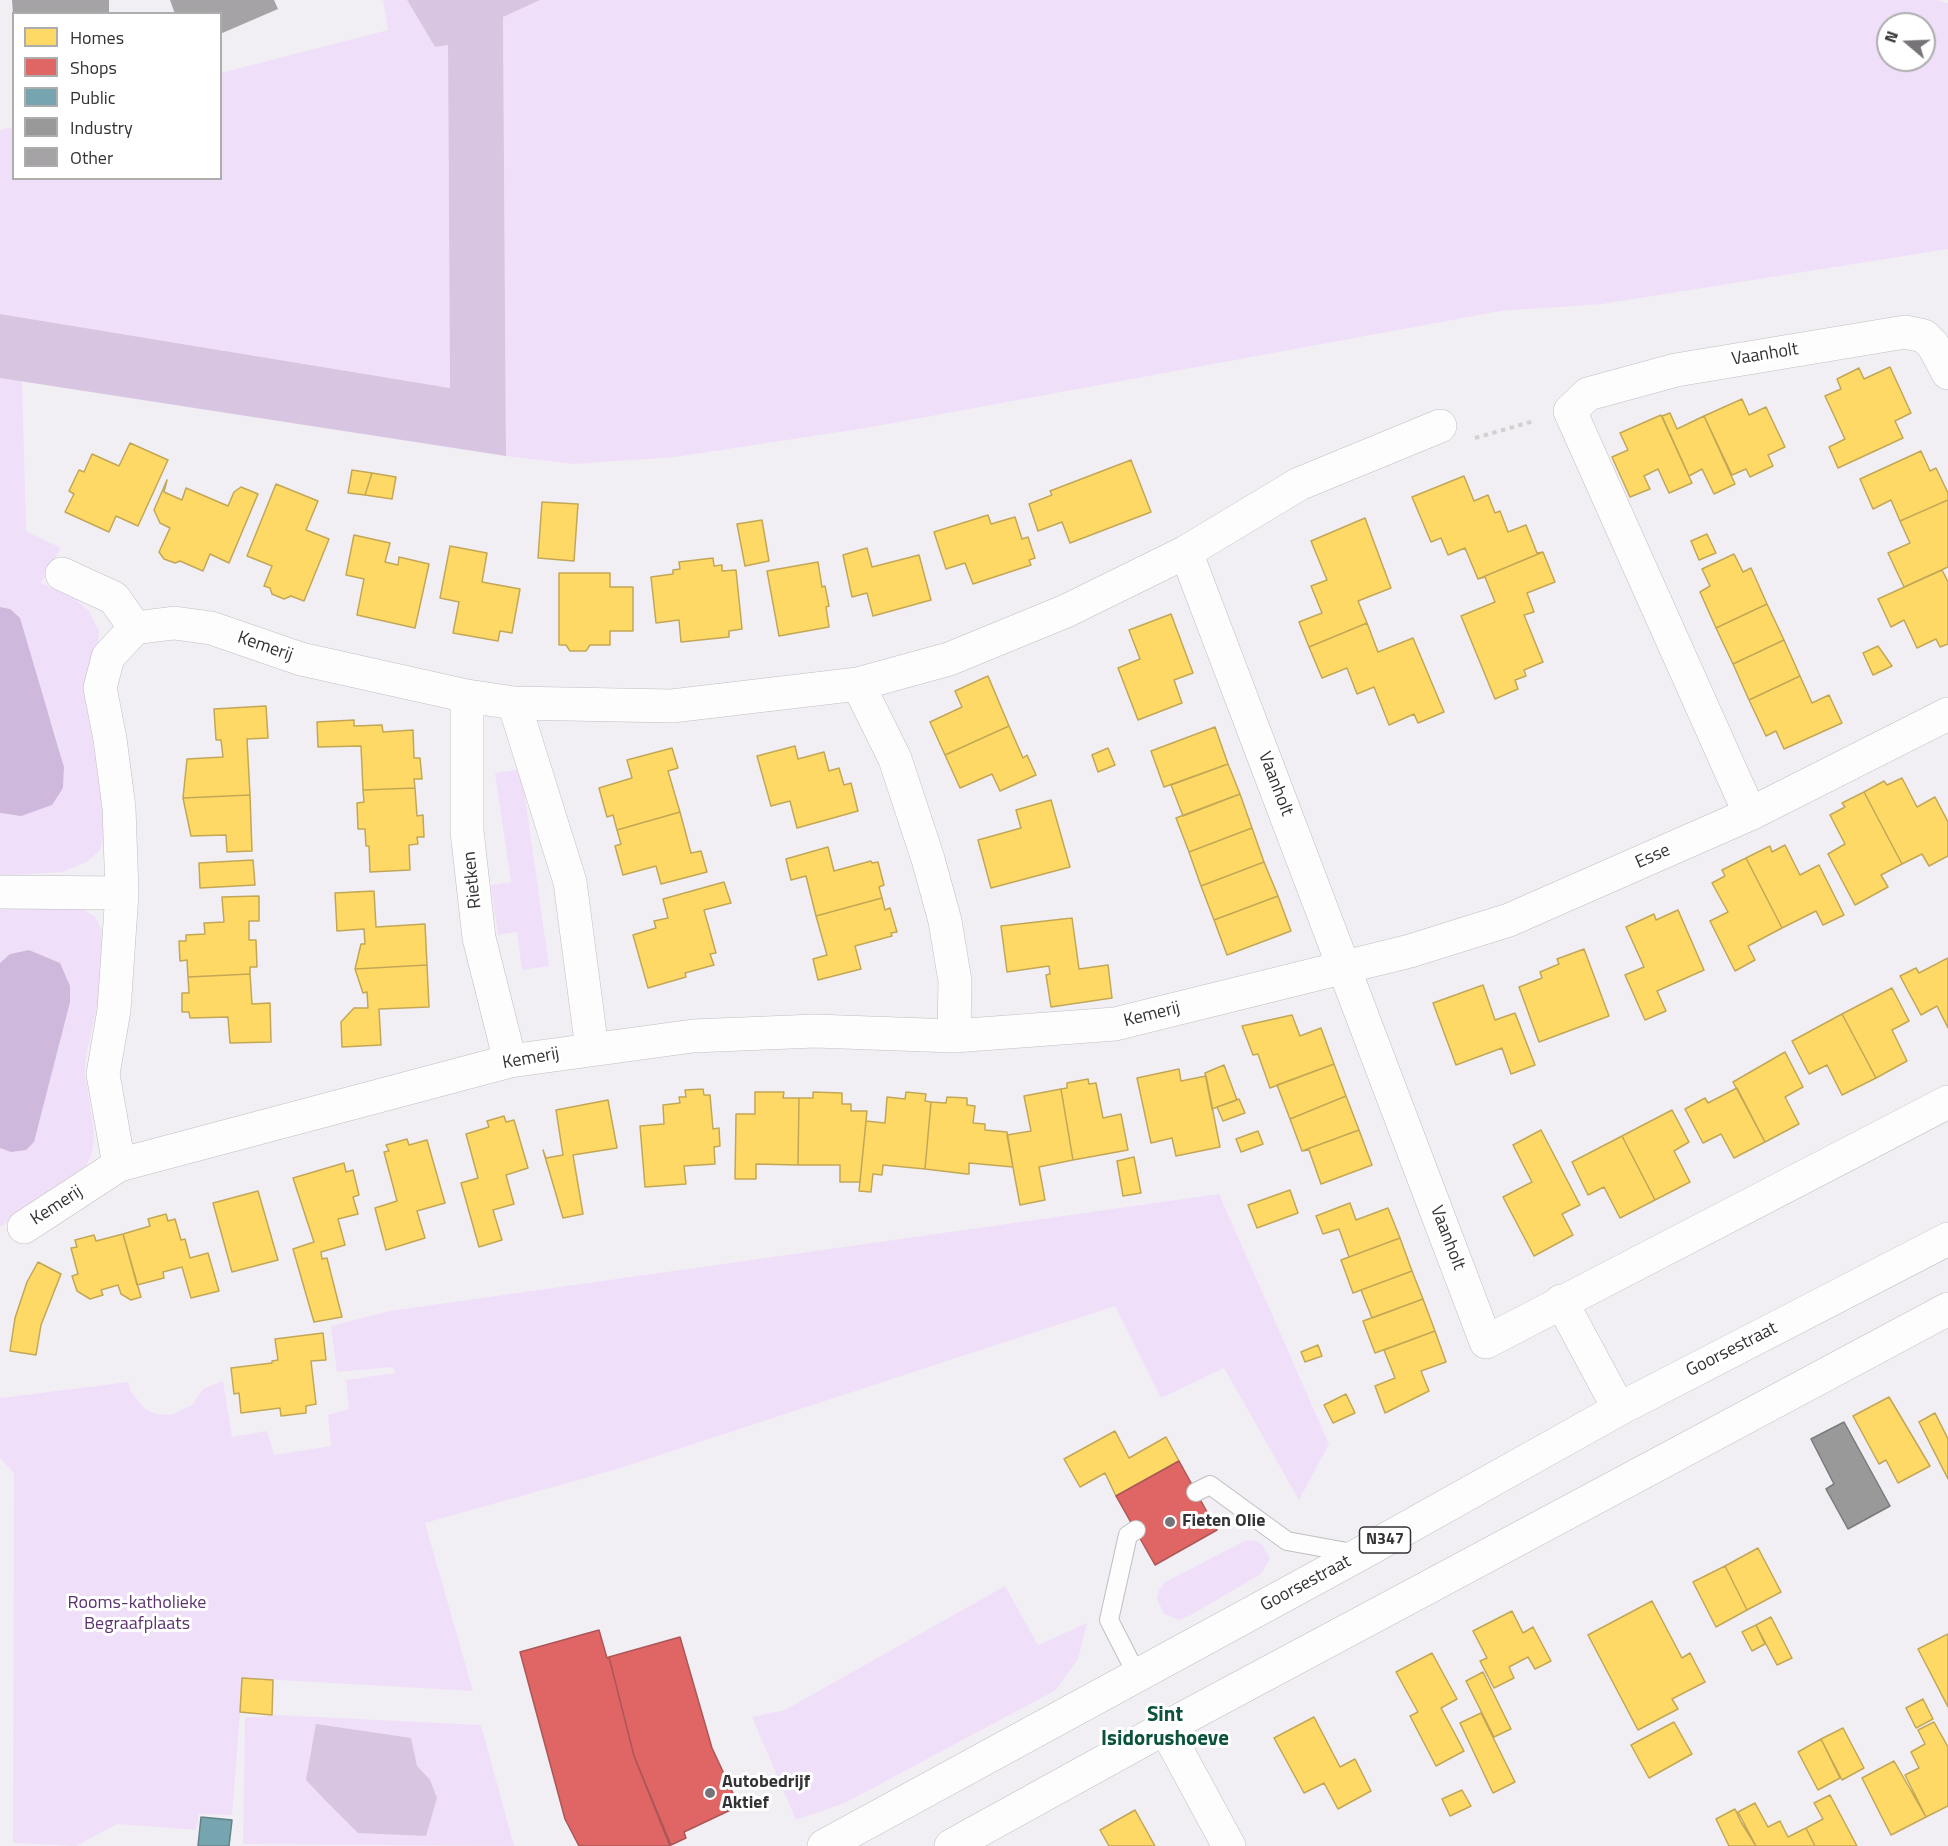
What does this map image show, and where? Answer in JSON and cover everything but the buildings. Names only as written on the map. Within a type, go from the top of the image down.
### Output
[{"type":"street","name":"Vaanholt","points":[[1570,411],[1588,394],[1676,370],[1905,332],[1924,336],[1933,345],[1948,373]]},
{"type":"street","points":[[1570,411],[1750,814]]},
{"type":"street","points":[[1186,552],[1299,484],[1440,426]]},
{"type":"street","name":"Vaanholt","points":[[1186,552],[1486,1342],[1561,1301],[1887,1136],[1948,1102]]},
{"type":"street","name":"Kemerij","points":[[135,628],[174,623],[211,628],[301,659],[467,696],[514,703],[672,706],[858,684],[949,659],[1066,611],[1186,552]]},
{"type":"street","points":[[62,573],[114,598],[135,628],[108,657],[100,688],[110,739],[119,808],[122,892],[114,1010],[103,1074],[120,1165]]},
{"type":"street","points":[[858,684],[895,759],[928,859],[945,921],[955,981],[954,1036]]},
{"type":"street","name":"Rietken","points":[[467,696],[467,831],[479,938],[510,1061]]},
{"type":"street","points":[[514,703],[570,882],[592,1049]]},
{"type":"street","name":"Esse","points":[[1345,967],[1509,920],[1750,814],[1948,714]]},
{"type":"street","points":[[0,892],[122,892]]},
{"type":"street","name":"Kemerij","points":[[24,1227],[120,1165],[510,1061],[693,1036],[804,1032],[954,1036],[1115,1024],[1345,967]]},
{"type":"street","name":"Goorsestraat","points":[[824,1846],[1360,1554],[1619,1409],[1948,1239]]},
{"type":"street","points":[[1561,1301],[1619,1409]]},
{"type":"street","points":[[951,1846],[1165,1728],[1948,1309]]},
{"type":"street","points":[[1165,1728],[1229,1846]]},
{"type":"lane","points":[[1196,1492],[1210,1485],[1287,1541],[1360,1554]]},
{"type":"lane","points":[[1136,1530],[1128,1535],[1109,1620],[1137,1675]]},
{"type":"path","points":[[1440,426],[1447,447],[1570,411]]},
{"type":"green space","points":[[383,0],[407,0],[435,47],[448,44],[450,388],[0,314],[0,130],[12,127],[12,180],[222,180],[222,73],[388,30]]},
{"type":"green space","points":[[540,0],[1937,0],[1948,3],[1948,249],[1602,304],[1501,311],[866,428],[675,457],[574,464],[506,456],[503,17]]},
{"type":"green space","points":[[0,378],[22,381],[26,531],[61,548],[41,583],[75,599],[89,611],[99,631],[98,643],[83,687],[107,824],[100,850],[88,861],[63,872],[0,876],[0,813],[9,815],[63,788],[64,767],[54,730],[10,609],[0,607]]},
{"type":"green space","points":[[521,769],[549,966],[522,970],[517,932],[498,935],[491,885],[511,882],[495,773]]},
{"type":"green space","points":[[0,906],[78,906],[95,917],[103,933],[103,980],[86,1056],[85,1072],[94,1132],[93,1149],[86,1167],[0,1227],[0,1148],[11,1152],[70,1002],[60,963],[29,950],[10,954],[0,963]]},
{"type":"green space","name":"Rooms-katholieke Begraafplaats","points":[[1219,1194],[1329,1444],[1299,1500],[1224,1368],[1161,1398],[1115,1306],[617,1469],[425,1523],[473,1691],[243,1678],[232,1815],[199,1814],[196,1830],[117,1824],[76,1846],[13,1843],[14,1473],[0,1458],[0,1398],[128,1382],[131,1392],[145,1409],[156,1414],[171,1415],[192,1405],[203,1389],[223,1381],[232,1437],[267,1431],[274,1455],[331,1446],[328,1415],[349,1409],[346,1380],[395,1373],[393,1367],[337,1372],[331,1326],[390,1311]]},
{"type":"green space","points":[[1254,1540],[1262,1544],[1270,1559],[1261,1574],[1179,1620],[1164,1614],[1157,1599],[1159,1590],[1165,1582],[1245,1541]]},
{"type":"green space","points":[[1005,1586],[1038,1645],[1087,1623],[1078,1659],[1056,1690],[845,1803],[796,1820],[752,1717],[785,1710]]},
{"type":"green space","points":[[277,1715],[481,1725],[514,1846],[243,1844],[245,1718]]},
{"type":"shaded area","points":[[407,0],[540,0],[503,17],[506,456],[0,378],[0,314],[450,388],[448,45],[435,47]]},
{"type":"shaded area","points":[[0,607],[10,609],[20,618],[64,767],[63,788],[52,805],[21,816],[0,813]]},
{"type":"shaded area","points":[[29,950],[60,963],[70,986],[70,1002],[34,1142],[26,1150],[11,1152],[0,1148],[0,963],[10,954]]},
{"type":"shaded area","points":[[316,1724],[411,1738],[417,1766],[430,1780],[437,1798],[426,1836],[358,1833],[324,1799],[306,1780]]},
{"type":"place","name":"Fieten Olie","points":[[1170,1522]]},
{"type":"place","name":"Autobedrijf Aktief","points":[[710,1793]]},
{"type":"district","name":"Sint Isidorushoeve","points":[[1165,1728]]}]
